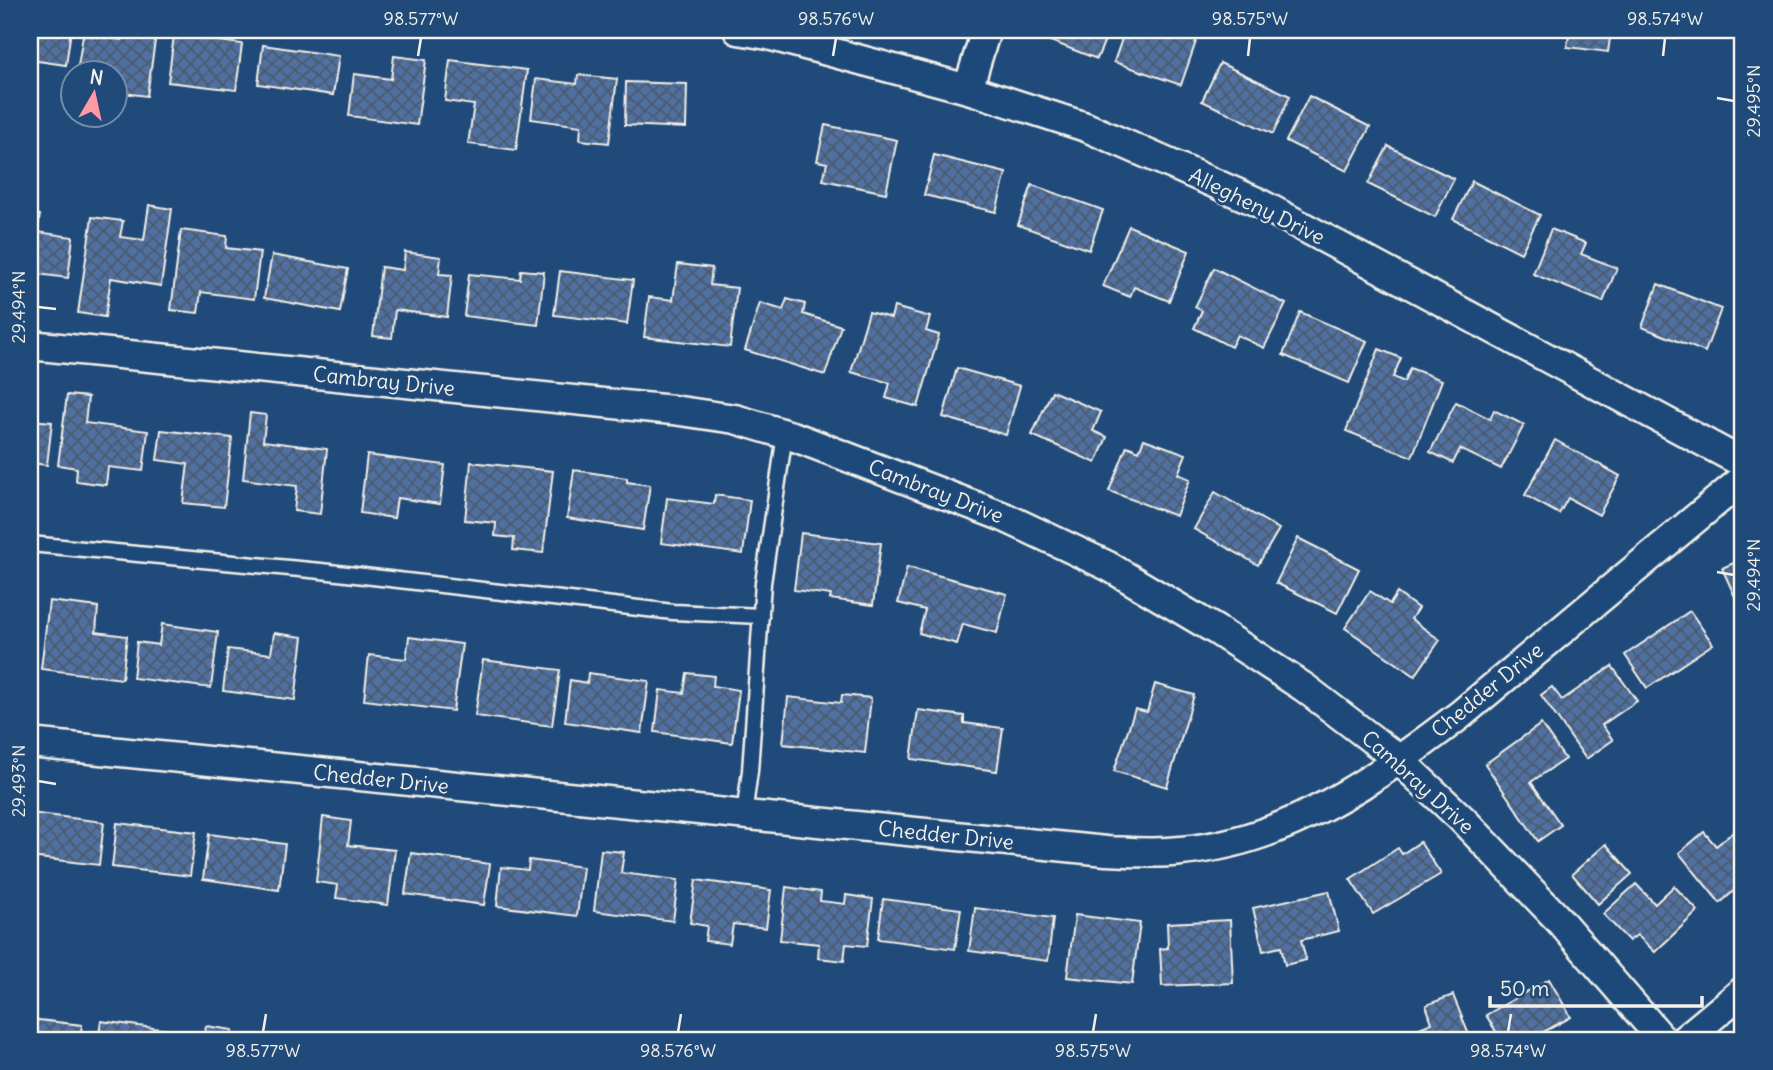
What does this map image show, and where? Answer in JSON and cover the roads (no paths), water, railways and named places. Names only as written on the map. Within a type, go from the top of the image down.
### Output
[{"type":"street","name":"Allegheny Drive","points":[[738,30],[768,35],[968,89],[1086,127],[1255,201],[1743,463]]},
{"type":"street","points":[[968,89],[986,30]]},
{"type":"street","name":"Cambray Drive","points":[[30,345],[673,410],[735,419],[785,434],[1004,517],[1108,566],[1216,630],[1305,688],[1398,759],[1463,820],[1559,920],[1663,1040]]},
{"type":"street","name":"Chedder Drive","points":[[30,743],[1106,851],[1181,851],[1220,846],[1294,822],[1329,805],[1398,759],[1460,715],[1743,479]]},
{"type":"street","points":[[1684,1040],[1743,991]]},
{"type":"lane","points":[[744,815],[750,771],[763,583],[785,434]]},
{"type":"lane","points":[[30,544],[321,571],[673,612],[761,615]]}]
